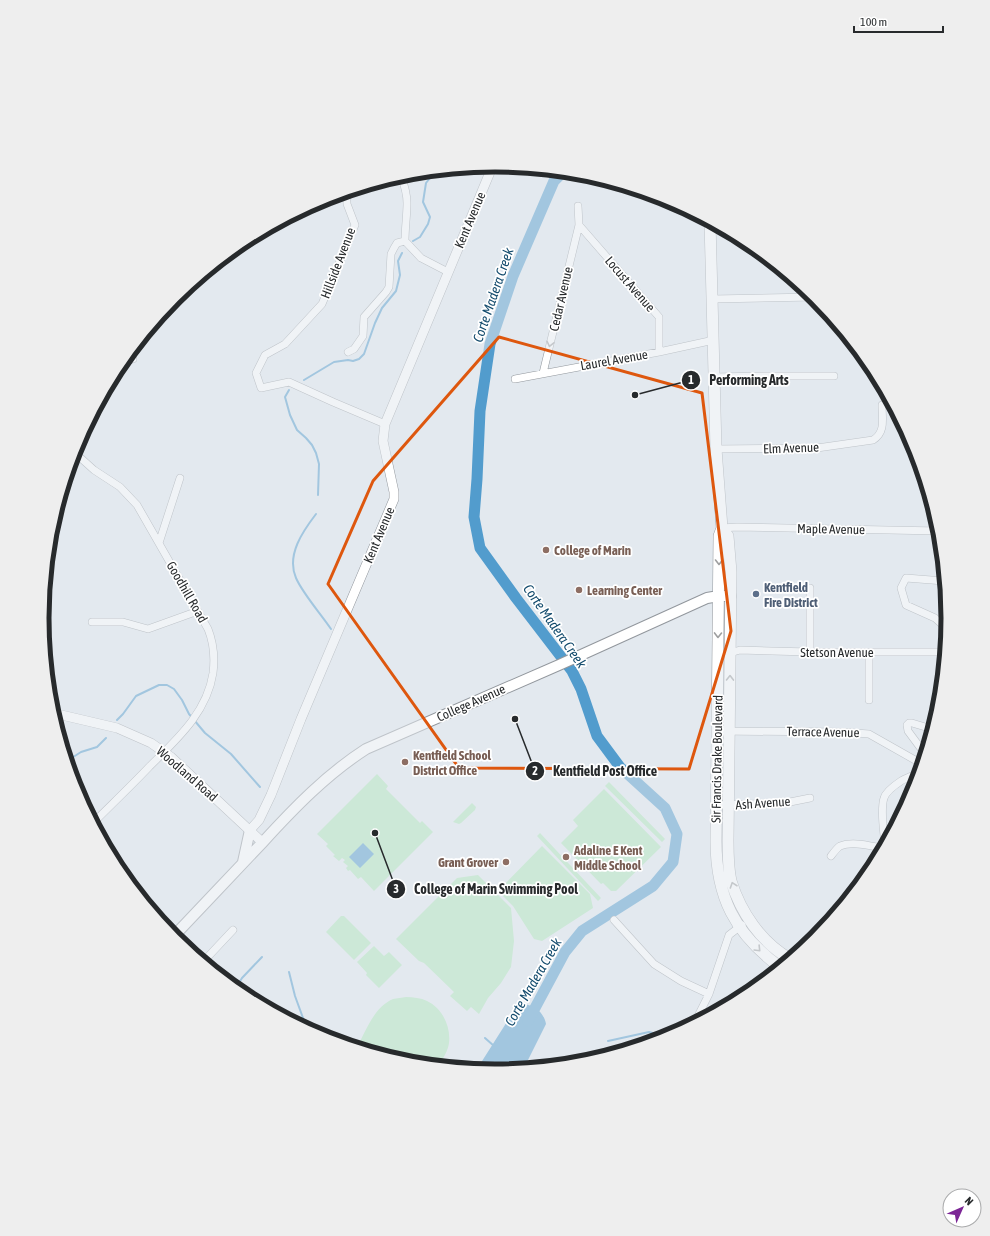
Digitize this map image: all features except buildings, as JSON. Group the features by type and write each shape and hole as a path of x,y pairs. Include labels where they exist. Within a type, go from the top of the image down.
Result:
{"main road":[{"name":"Sir Francis Drake Boulevard","path":"710,228 716,449 722,528 719,536 716,852 720,883 731,913 739,927 751,942 776,964"},
{"name":"Sir Francis Drake Boulevard","path":"722,528 728,536 730,551 731,596 728,852 731,880 749,920 772,947 786,956"},
{"name":"College Avenue","path":"178,931 277,826 334,772 366,748 562,664 707,598 731,596"},
{"path":"243,862 250,830"}],"street":[{"name":"Kent Avenue","path":"250,830 259,820 271,795 301,719 394,499 394,492 383,441 385,424 491,172"},
{"path":"403,182 407,203 405,225 406,241 421,258 448,272"},
{"name":"Hillside Avenue","path":"346,198 347,204 355,225 322,304 285,344 265,355 256,373 261,388 289,382 385,424"},
{"name":"Cedar Avenue","path":"543,373 579,225 578,206"},
{"name":"Locust Avenue","path":"579,225 659,317 659,352"},
{"path":"348,352 354,349 363,336 364,316 389,287 390,254 396,243 406,241"},
{"path":"713,299 803,296"},
{"name":"Laurel Avenue","path":"515,378 659,352 714,340"},
{"path":"714,377 834,376"},
{"name":"Elm Avenue","path":"716,449 817,448 873,440 882,432 882,405"},
{"name":"Goodhill Road","path":"79,457 94,470 120,487 134,501 198,612 214,646 214,663 210,690 203,706 193,720 164,752 97,820"},
{"path":"159,543 180,478"},
{"name":"Maple Avenue","path":"722,528 932,530"},
{"path":"939,581 906,578 901,588 906,605 934,618 941,624"},
{"path":"810,588 810,652"},
{"path":"92,622 123,622 148,629 198,612"},
{"name":"Stetson Avenue","path":"730,653 740,650 810,652 939,652"},
{"path":"869,652 869,700"},
{"name":"Woodland Road","path":"60,715 117,728 141,738 164,752 262,842"},
{"path":"921,749 908,731 907,725 912,723 927,728"},
{"name":"Terrace Avenue","path":"717,731 842,732 869,734 917,761"},
{"path":"884,835 884,798 890,788 903,779 912,776"},
{"name":"Ash Avenue","path":"716,805 728,806 785,803 810,798"},
{"path":"831,856 839,847 850,844 864,844 877,847"},
{"path":"614,920 654,964 681,982 709,994"},
{"path":"699,1014 709,994 727,939 731,933 749,920"},
{"path":"207,958 233,930"}],"highlighted area":[{"path":"499,337 702,393 731,631 689,769 459,768 328,584 373,481"}],"green space":[{"path":"377,774 388,786 386,789 420,823 422,821 433,832 374,891 361,877 358,879 350,870 348,871 346,868 348,866 343,862 345,860 342,858 339,861 333,856 335,855 326,846 328,844 317,834"},
{"path":"609,782 665,839 662,842 605,786"},
{"path":"604,789 661,847 616,891 611,891 603,883 601,884 561,843 578,826 573,820"},
{"path":"472,803 476,807 475,810 461,823 459,824 453,822"},
{"path":"540,833 601,898 598,901 537,836"},
{"path":"542,846 590,894 593,908 542,941 534,939 513,906 498,891"},
{"path":"478,875 511,908 514,941 511,967 501,983 488,998 479,1014 471,1007 467,1011 450,996 454,992 396,939 457,878"},
{"path":"341,916 344,916 371,943 354,960 326,932"},
{"path":"374,946 384,956 389,952 402,965 379,988 366,975 367,973 357,962"},
{"path":"406,997 422,999 432,1004 441,1013 449,1030 449,1043 441,1060 380,1049 359,1042 376,1013 386,1003 393,999"}],"water":[{"path":"363,843 374,854 360,868 349,857"},
{"name":"Corte Madera Creek","path":"523,1004 531,1006 541,1013 546,1024 527,1063 480,1063 515,1009"}],"waterway":[{"path":"413,241 420,237 428,224 430,217 423,202 426,183 431,177"},
{"name":"Corte Madera Creek","path":"528,1021 565,952 582,931 653,886 673,862 677,834 665,808 620,767 597,736 581,689 572,671 480,548 474,517 480,411 490,344 513,276 554,181 558,177"},
{"path":"304,380 334,362 348,360 353,361 359,359 364,354 382,308 396,291 400,275 398,261 402,253"},
{"path":"289,390 285,397 290,415 297,430 312,445 316,453 319,464 318,495"},
{"path":"316,514 297,544 293,561 293,569 303,591 331,629"},
{"path":"117,720 136,696 159,685 167,685 174,689 182,700 189,714 205,733 231,754 260,787"},
{"path":"72,758 81,752 97,747 106,738"},
{"path":"239,983 262,957"},
{"path":"289,972 295,996 304,1021"},
{"path":"608,1041 649,1032 655,1034"},
{"path":"485,1038 494,1046"}],"place":[{"name":"Performing Arts","path":"635,395"},
{"name":"College of Marin","path":"546,550"},
{"name":"Learning Center","path":"579,590"},
{"name":"Kentfield Fire District","path":"756,594"},
{"name":"Kentfield Post Office","path":"515,719"},
{"name":"Kentfield School District Office","path":"405,762"},
{"name":"College of Marin Swimming Pool","path":"375,833"},
{"name":"Adaline E Kent Middle School","path":"566,857"},
{"name":"Grant Grover","path":"506,862"}]}
